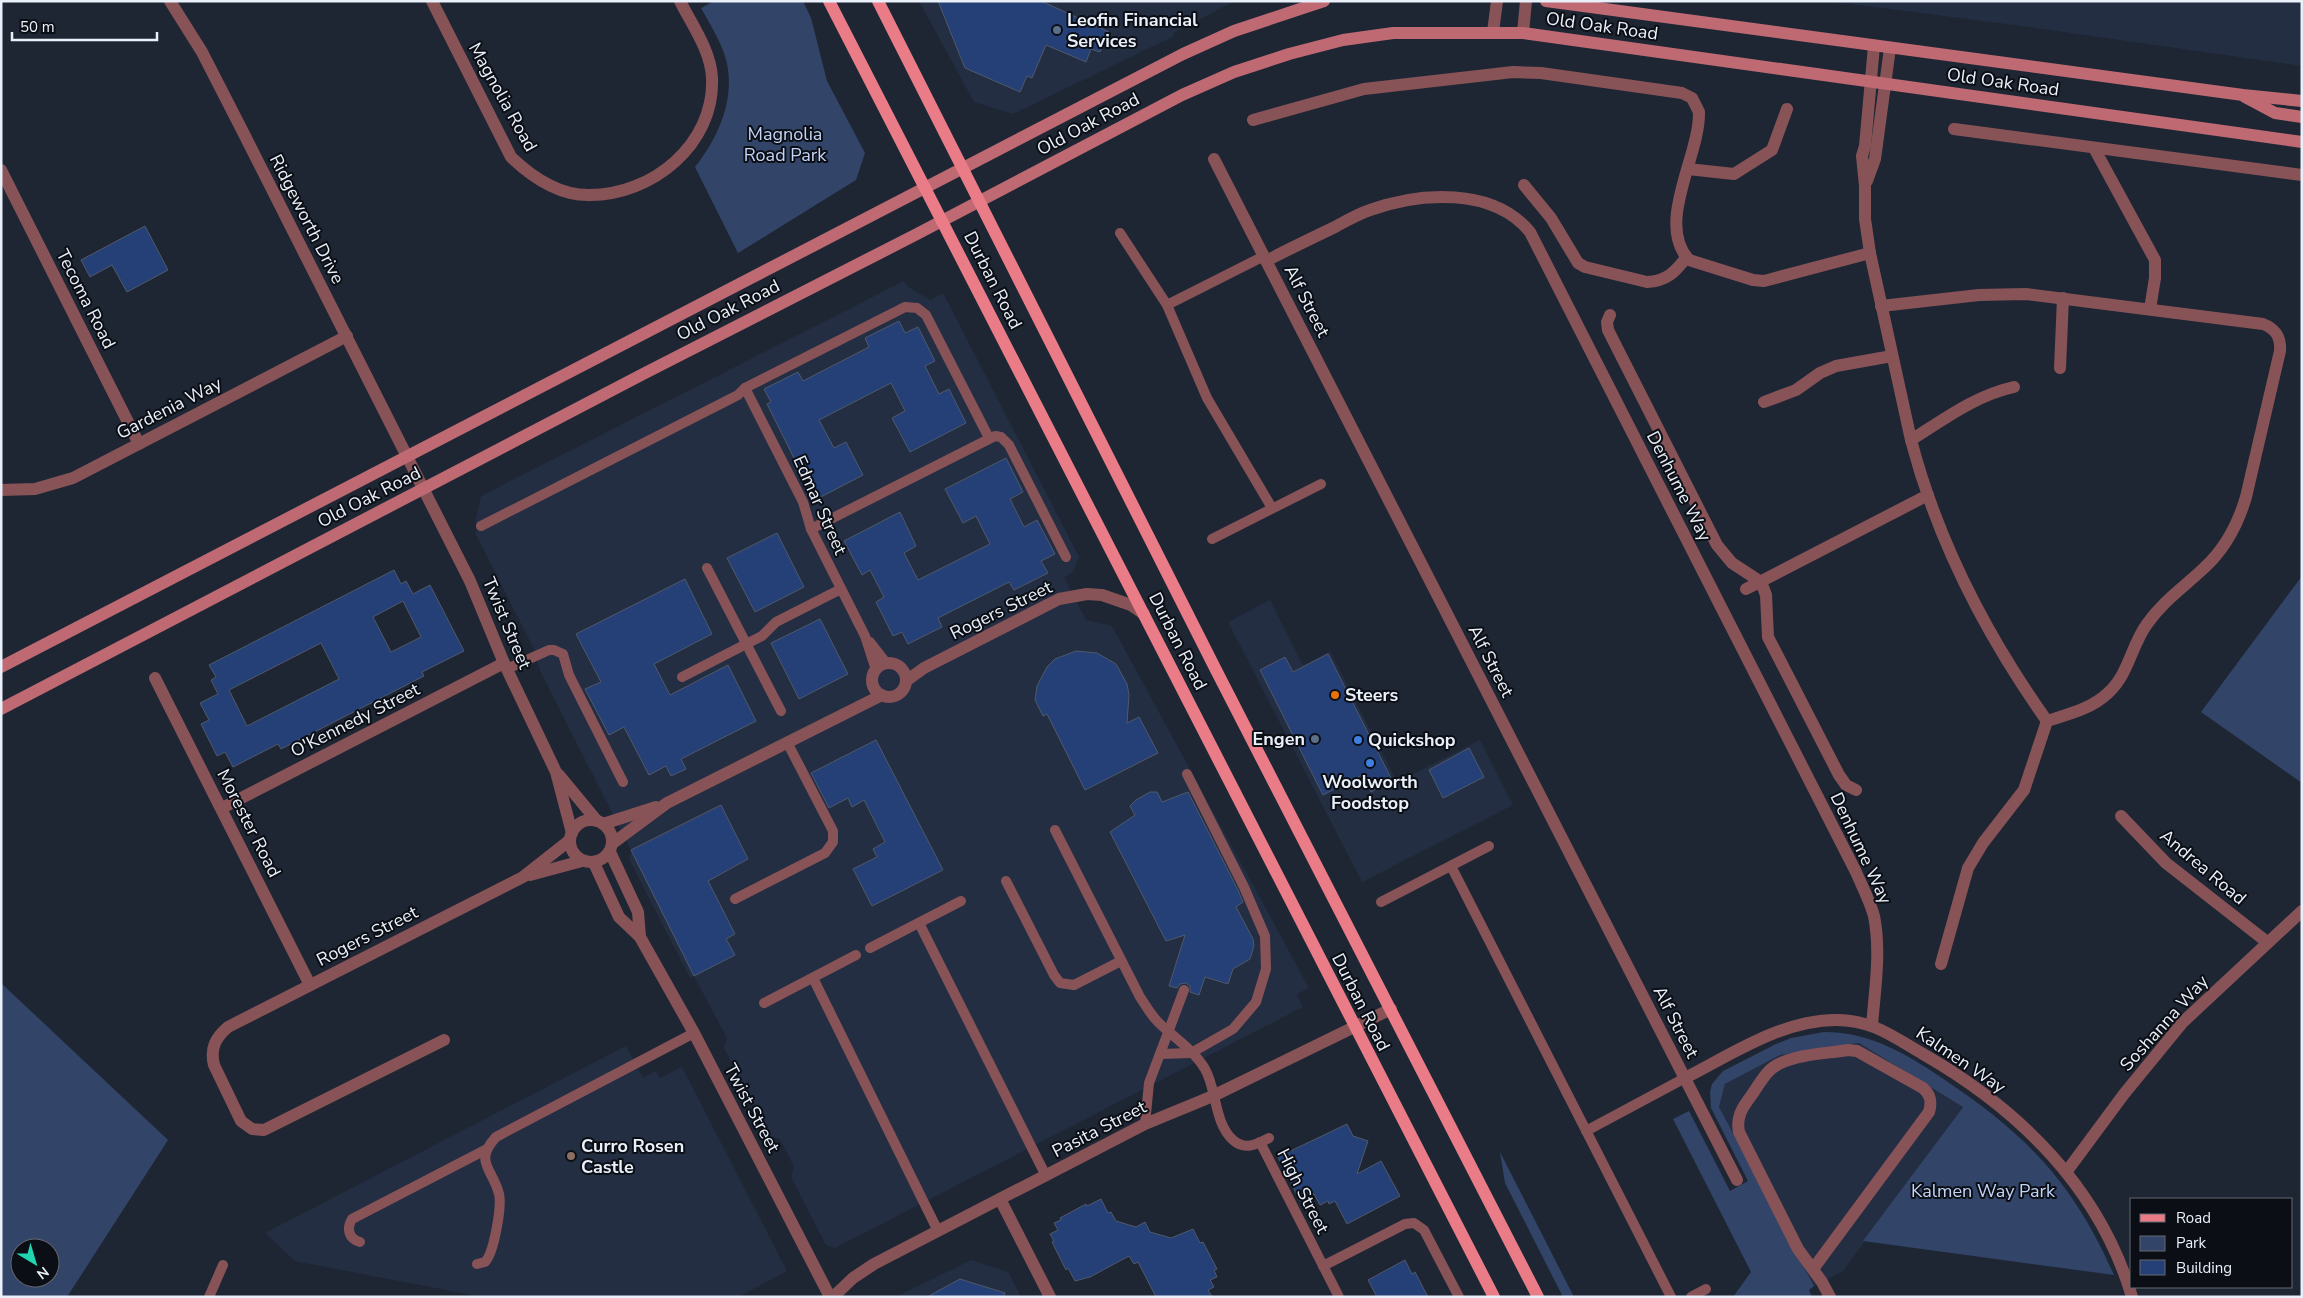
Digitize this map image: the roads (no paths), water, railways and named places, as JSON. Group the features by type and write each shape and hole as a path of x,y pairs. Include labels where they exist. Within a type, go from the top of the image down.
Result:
{"main road":[{"name":"Durban Road","path":"829,1 1494,1297"},
{"name":"Durban Road","path":"878,1 981,201 999,241 1221,679 1538,1297"},
{"name":"Old Oak Road","path":"1,667 1183,54 1234,31 1324,1"},
{"name":"Old Oak Road","path":"1546,1 2302,102"},
{"name":"Old Oak Road","path":"1,709 834,275 943,221 1182,95 1234,72 1289,54 1343,40 1393,33 1522,33 2302,142"},
{"path":"2243,95 2275,113 2302,117"}],"street":[{"name":"Ridgeworth Drive","path":"170,1 202,52 408,456"},
{"name":"Magnolia Road","path":"432,1 511,157 523,169 553,187 587,195 621,190 654,177 693,144 702,129 712,95 710,60 680,1"},
{"path":"1492,32 1497,1"},
{"path":"1522,33 1526,1"},
{"path":"1874,46 1865,146 1862,156 1865,186 1865,219 1881,306 1911,440 1928,495 1949,549 1984,624 2047,721"},
{"path":"1865,186 1874,159 1890,48"},
{"path":"1252,120 1364,89 1514,72 1540,73 1688,95 1697,107 1699,116 1675,227 1686,258 1695,263 1764,281 1776,280 1870,252"},
{"path":"1688,169 1734,174 1772,150 1787,109"},
{"path":"1954,129 2302,176"},
{"path":"2094,148 2155,260 2155,278 2150,309"},
{"name":"Alf Street","path":"1214,159 1737,1180"},
{"name":"Tecoma Road","path":"1,170 139,444"},
{"path":"1524,185 1551,218 1573,257 1581,265 1654,282 1672,274 1686,258"},
{"name":"Denhume Way","path":"1265,258 1369,210 1398,202 1429,198 1464,198 1494,206 1515,216 1530,232 1856,872 1873,914 1876,934 1872,1025"},
{"path":"1881,306 1980,294 2026,294 2263,324 2274,330 2278,336 2280,351 2246,497 2234,529 2216,556 2162,604 2145,626 2137,640 2124,675 2114,688 2090,706 2047,721"},
{"path":"2060,368 2063,298"},
{"path":"1610,315 1607,322 1608,330 1717,545 1732,563 1761,582 1766,595 1768,637 1839,775 1846,785 1856,790"},
{"name":"Gardenia Way","path":"1,490 35,489 73,478 347,336"},
{"path":"1764,402 1796,390 1820,373 1836,366 1892,356"},
{"path":"1911,440 1980,398 1998,390 2014,387"},
{"name":"Twist Street","path":"408,456 470,581 505,666 556,772 571,837"},
{"path":"1746,589 1928,495"},
{"name":"Rogers Street","path":"906,681 924,668 1059,599 1087,594 1102,596 1124,602 1144,614"},
{"name":"O'Kennedy Street","path":"222,808 505,666"},
{"path":"898,666 906,675 904,689 897,695 888,697 878,691 873,681 881,667 898,666"},
{"name":"Morester Road","path":"156,678 310,985"},
{"path":"667,803 611,847 603,859 588,862 573,852 571,837 579,824 585,821 600,822 667,803 840,714 878,691"},
{"path":"1942,964 1968,868 1983,843 2024,790 2047,721"},
{"name":"Twist Street","path":"556,772 600,822"},
{"name":"Andrea Road","path":"2121,816 2166,863 2266,942"},
{"path":"600,822 611,832 611,847"},
{"name":"Rogers Street","path":"444,1040 269,1128 258,1130 246,1126 242,1121 214,1065 212,1057 215,1040 228,1027 523,876 571,837"},
{"name":"Twist Street","path":"611,847 638,912 640,937"},
{"name":"Twist Street","path":"588,862 619,917 640,937 694,1033 831,1297"},
{"name":"Rogers Street","path":"523,876 588,862"},
{"name":"Soshanna Way","path":"2067,1171 2124,1094 2183,1022 2266,942 2302,911"},
{"name":"Pasita Street","path":"831,1297 853,1278 874,1264 1145,1124 1214,1096 1391,1009"},
{"name":"Kalmen Way","path":"1685,1078 1766,1037 1799,1025 1836,1020 1872,1025 1939,1063 1973,1086 2024,1127 2067,1171 2103,1226 2121,1265 2132,1297"},
{"path":"1813,1269 1929,1112 1931,1106 1930,1096 1923,1088 1860,1052 1848,1050 1790,1059 1778,1064 1768,1072 1738,1116 1739,1132 1798,1249 1830,1297"},
{"path":"1000,1199 1050,1297"}],"lane":[{"path":"1120,233 1166,305 1207,398 1272,508"},
{"path":"1166,305 1265,258"},
{"path":"481,526 730,399 745,388 898,310 911,307 922,311 929,320 989,438"},
{"name":"Edmar Street","path":"745,388 803,502 811,529 881,667"},
{"path":"811,529 989,438 1001,437 1009,445 1066,557"},
{"path":"1212,539 1321,484"},
{"path":"708,568 780,711"},
{"path":"682,677 762,636 776,622 841,589"},
{"path":"505,666 549,650 563,654 568,675 624,782"},
{"path":"735,899 825,853 834,842 833,831 787,742"},
{"path":"1160,1054 1191,1053 1224,1036 1249,1012 1261,991 1267,958 1265,936 1244,886 1187,774"},
{"name":"High Street","path":"1055,830 1140,997 1156,1021 1191,1053 1205,1069 1222,1120 1234,1141 1246,1146 1264,1140 1339,1297"},
{"path":"1381,902 1490,846"},
{"path":"1450,866 1671,1297"},
{"path":"1006,881 1054,975 1060,983 1074,985 1121,961"},
{"path":"870,948 961,901"},
{"path":"919,923 1046,1176"},
{"path":"764,1003 856,956"},
{"path":"813,978 938,1231"},
{"path":"1145,1124 1149,1083 1184,990"},
{"path":"360,1242 353,1239 349,1234 349,1224 352,1219 487,1149 502,1132 694,1033"},
{"path":"1586,1131 1685,1078"},
{"path":"477,1264 485,1262 490,1255 500,1200 497,1187 487,1170 485,1162 487,1149"},
{"path":"1323,1266 1405,1224 1414,1223 1424,1230 1459,1297"},
{"path":"209,1297 223,1265"},
{"path":"1691,1297 1706,1289"}],"place":[{"name":"Leofin Financial Services","path":"1057,30"},
{"name":"Steers","path":"1335,695"},
{"name":"Engen","path":"1315,739"},
{"name":"Quickshop","path":"1358,740"},
{"name":"Woolworth Foodstop","path":"1370,763"},
{"name":"Curro Rosen Castle","path":"571,1156"}],"park label":[{"name":"Magnolia Road Park","path":"785,144"},
{"name":"Kalmen Way Park","path":"1983,1191"}]}
